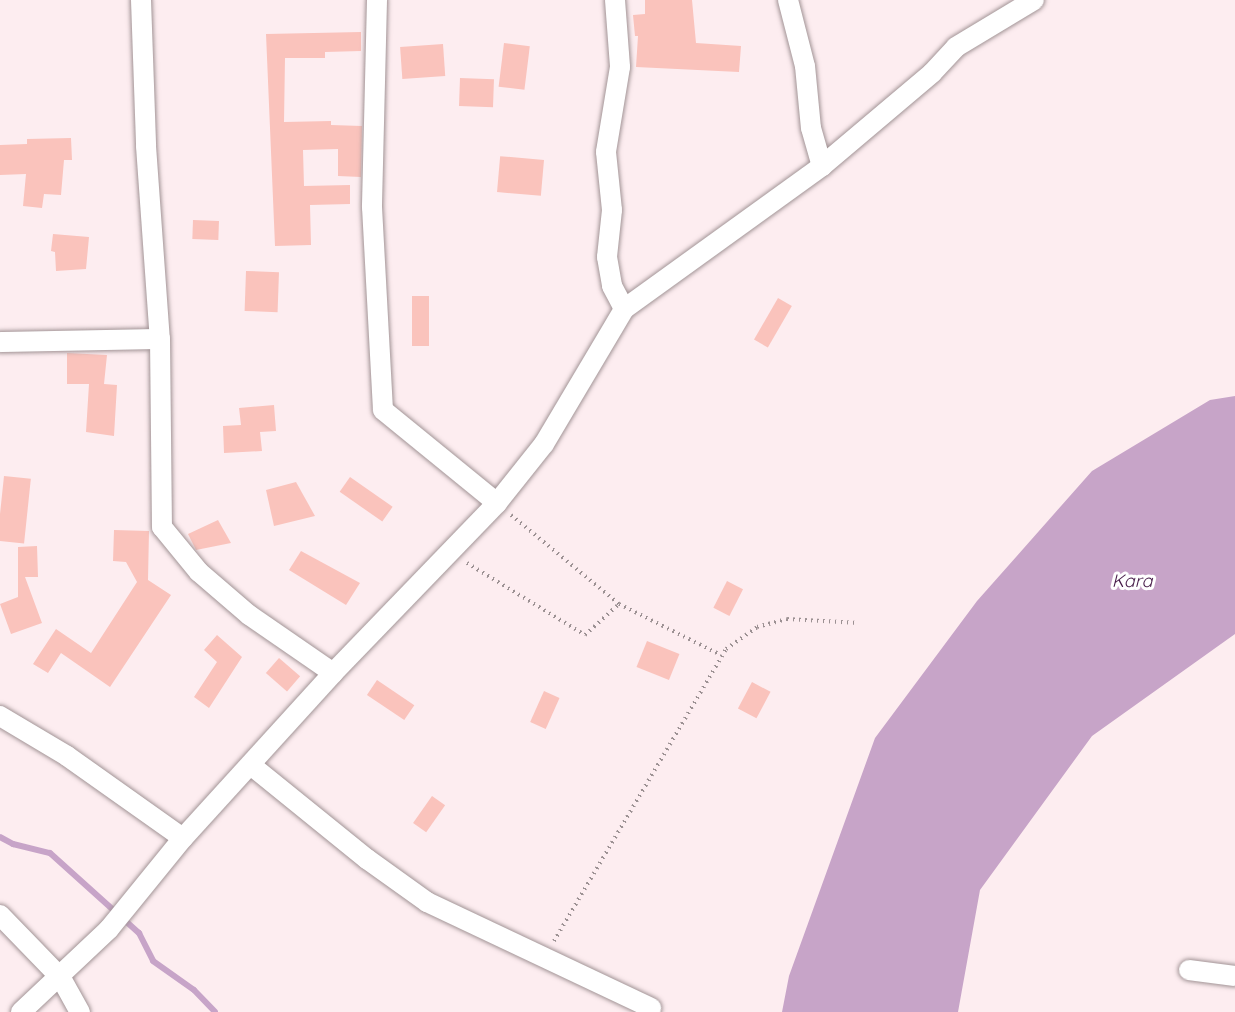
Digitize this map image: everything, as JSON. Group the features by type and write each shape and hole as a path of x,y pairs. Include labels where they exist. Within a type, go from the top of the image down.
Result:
{"street":[{"path":"141,0 146,146 160,339 162,527 207,579 249,615 333,673"},
{"path":"376,0 372,207 383,410 497,503"},
{"path":"615,0 620,67 606,152 612,210 607,257 612,286 624,309"},
{"path":"788,0 805,66 811,128 822,166"},
{"path":"21,1012 61,978 110,929 183,838 252,766 333,673 448,551 497,503 544,444 624,309 822,166 933,73 956,47 1034,0"},
{"path":"0,342 160,339"},
{"path":"0,716 67,756 183,838"},
{"path":"252,766 367,859 428,902 651,1008"},
{"path":"0,915 61,978 80,1012"},
{"path":"1189,970 1235,976"}],"path":[{"path":"497,503 618,604 721,655"},
{"path":"448,551 585,635 618,604"},
{"path":"545,957 721,655 740,637 787,619 858,623"}],"water":[{"name":"Kara","path":"1235,396 1235,634 1092,736 980,890 958,1012 782,1012 789,976 875,738 977,601 1092,471 1210,400"}],"building":[{"path":"645,0 692,0 696,43 741,46 739,72 636,67 638,36 635,36 633,15 645,14"},
{"path":"361,32 361,51 325,52 325,58 285,58 284,122 331,121 331,125 362,126 361,177 338,176 338,149 303,150 304,186 350,185 350,204 310,205 311,245 275,246 266,34"},
{"path":"504,43 530,46 524,90 499,87"},
{"path":"443,44 445,76 402,79 400,47"},
{"path":"460,78 494,79 493,107 459,106"},
{"path":"71,138 72,160 64,160 61,195 44,194 42,208 23,206 26,174 0,175 0,145 27,144 27,139"},
{"path":"500,156 544,160 541,196 497,192"},
{"path":"193,220 219,221 218,240 192,239"},
{"path":"53,234 89,237 86,269 56,271 55,252 51,251"},
{"path":"246,271 279,272 278,312 245,311"},
{"path":"412,296 429,296 429,346 412,346"},
{"path":"778,298 792,306 768,348 754,340"},
{"path":"67,353 107,355 104,384 117,385 114,436 86,432 89,384 67,384"},
{"path":"274,405 276,431 260,432 262,451 224,453 223,426 241,425 239,408"},
{"path":"4,476 31,479 24,543 0,541"},
{"path":"350,477 393,507 382,522 340,492"},
{"path":"296,482 315,516 274,526 266,490"},
{"path":"218,520 231,543 196,550 188,534"},
{"path":"114,530 149,531 148,580 171,595 110,687 61,653 48,673 33,664 56,629 91,653 137,582 126,562 113,561"},
{"path":"37,546 38,577 25,577 42,623 11,634 0,604 18,597 18,547"},
{"path":"301,551 360,583 346,605 289,570"},
{"path":"727,581 743,589 729,616 713,608"},
{"path":"217,635 242,657 209,708 194,697 217,662 204,650"},
{"path":"647,641 679,654 669,680 637,667"},
{"path":"279,658 300,676 287,691 266,673"},
{"path":"377,680 414,705 404,720 367,695"},
{"path":"752,682 771,692 756,718 738,708"},
{"path":"544,691 560,698 546,729 530,722"},
{"path":"432,796 445,805 426,832 413,823"}],"waterway":[{"path":"0,837 13,844 50,853 139,933 153,961 194,990 215,1012"}]}
